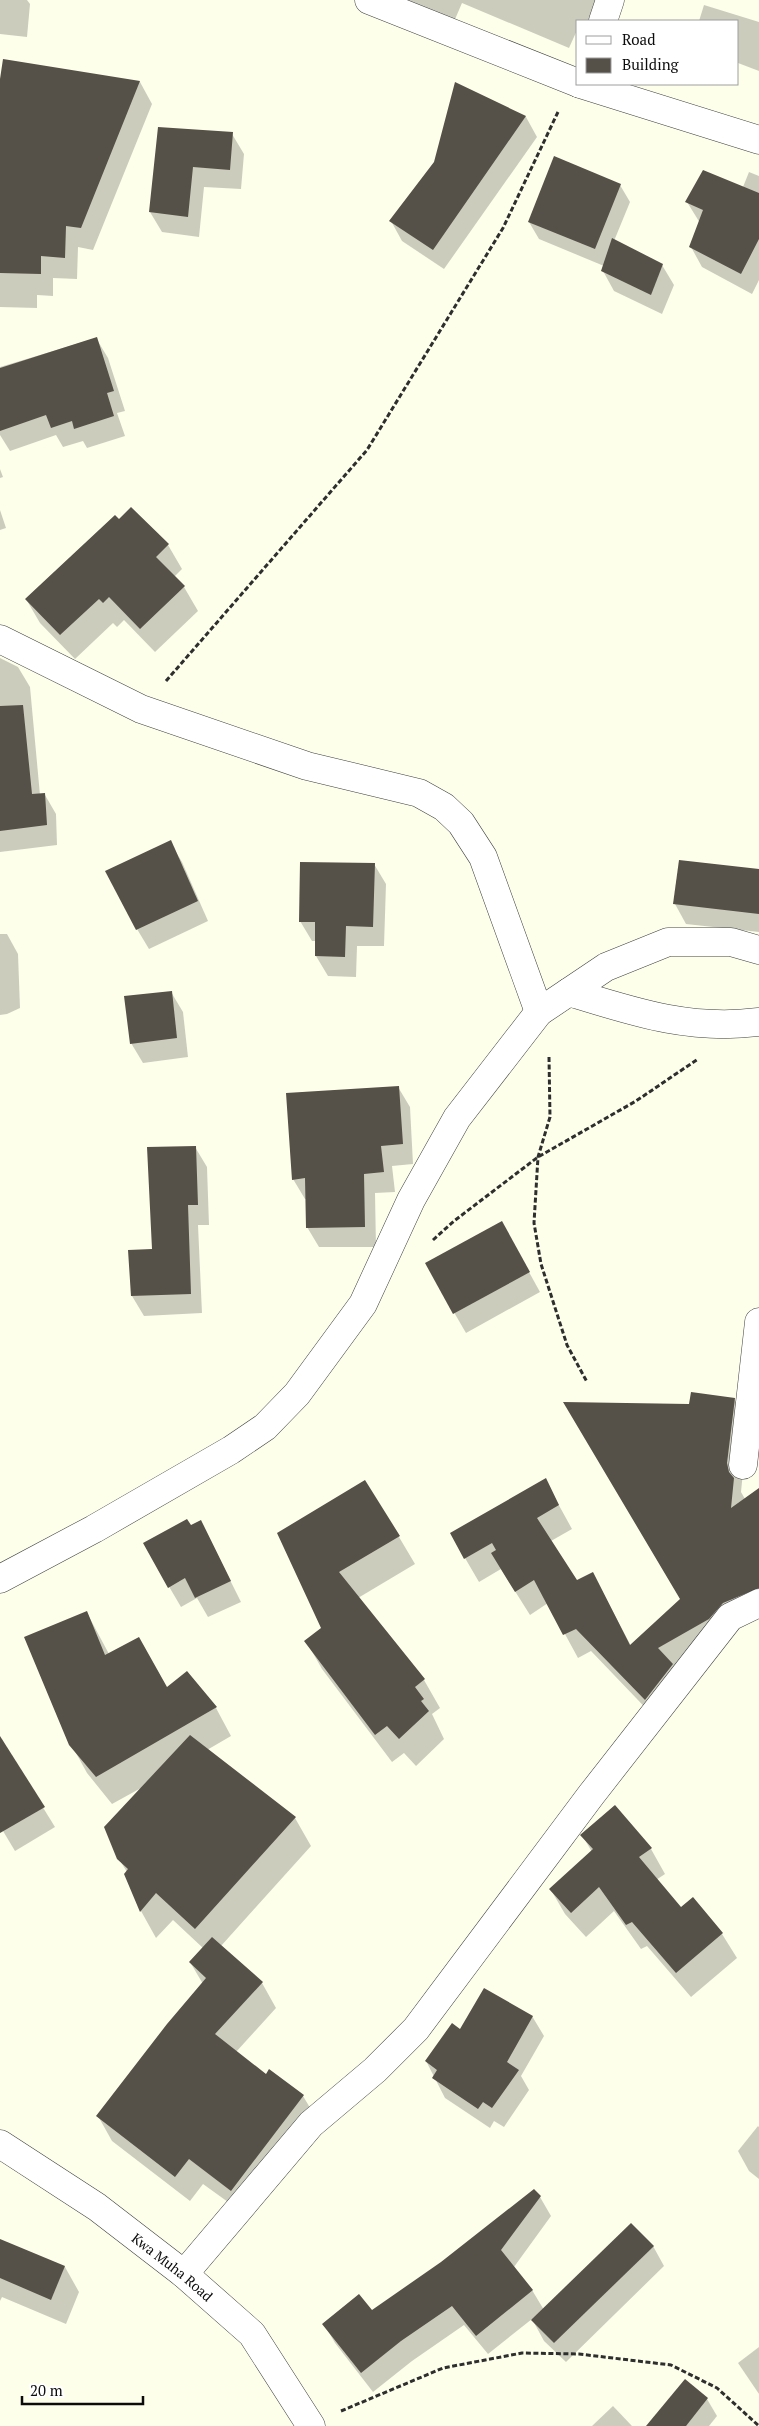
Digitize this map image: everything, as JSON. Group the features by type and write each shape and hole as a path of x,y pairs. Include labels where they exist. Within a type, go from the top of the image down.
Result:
{"street":[{"path":"369,0 576,80"},
{"path":"603,20 610,0"},
{"path":"592,85 759,140"},
{"path":"0,639 141,709 307,766 419,793 444,807 461,823 483,857 539,1012"},
{"path":"0,1579 94,1529 231,1450 265,1427 297,1394 363,1304 411,1200 457,1118 539,1012 606,967 668,942 731,942 759,950"},
{"path":"569,992 651,1017 709,1025 759,1022"},
{"path":"743,1465 759,1322"},
{"path":"184,2274 311,2124 375,2070 416,2029 591,1795 730,1617 759,1603"},
{"name":"Kwa Muha Road","path":"0,2144 97,2207 184,2274 252,2334 310,2426"}],"path":[{"path":"141,709 367,450 503,228 576,82"},
{"path":"539,1012 549,1060 551,1088 550,1117 538,1157 534,1223 541,1264 567,1345 587,1382"},
{"path":"426,1247 454,1221 538,1157 636,1101 702,1056"},
{"path":"310,2426 443,2368 522,2353 579,2354 671,2365 717,2388 759,2426"}],"building":[{"path":"3,59 140,81 81,228 66,226 65,258 41,256 41,274 0,273 0,79"},
{"path":"455,82 526,116 433,250 389,221 434,162"},
{"path":"158,127 233,132 230,170 193,167 188,217 149,212"},
{"path":"554,156 621,184 595,249 528,222"},
{"path":"703,170 759,193 759,239 741,274 689,247 703,210 685,202"},
{"path":"612,238 663,264 651,295 601,271"},
{"path":"97,337 114,391 107,393 114,416 74,429 72,421 51,428 46,415 0,431 0,368"},
{"path":"131,507 169,544 156,557 185,586 140,629 109,597 103,603 99,599 60,635 25,599 115,515 119,519"},
{"path":"23,705 32,794 45,793 47,825 0,831 0,706"},
{"path":"171,840 198,901 136,930 105,871"},
{"path":"679,860 759,869 759,914 673,904"},
{"path":"300,862 375,863 373,927 346,926 345,957 315,956 315,922 299,922"},
{"path":"172,991 177,1038 130,1044 124,996"},
{"path":"399,1086 403,1144 381,1146 384,1172 364,1174 365,1227 306,1228 305,1178 292,1180 286,1093"},
{"path":"196,1146 198,1205 188,1205 191,1294 131,1296 128,1250 152,1249 147,1147"},
{"path":"502,1221 530,1272 453,1314 425,1263"},
{"path":"691,1392 735,1398 727,1463 729,1472 734,1478 731,1508 759,1488 759,1588 723,1603 709,1619 658,1648 673,1664 645,1700 576,1629 563,1635 534,1580 515,1592 491,1553 496,1550 492,1543 464,1559 450,1533 546,1478 559,1505 537,1518 577,1580 593,1572 630,1645 680,1599 563,1402 689,1404"},
{"path":"365,1480 400,1536 339,1572 425,1679 415,1687 424,1699 421,1701 429,1711 399,1739 387,1726 375,1735 304,1641 321,1628 277,1533"},
{"path":"187,1519 191,1525 201,1520 231,1581 195,1598 185,1578 168,1588 143,1543"},
{"path":"87,1611 105,1655 139,1637 167,1687 187,1671 217,1707 96,1777 69,1745 24,1637"},
{"path":"190,1735 296,1817 195,1929 156,1893 140,1912 124,1874 128,1869 117,1859 104,1827"},
{"path":"0,1736 45,1807 0,1833"},
{"path":"615,1805 652,1848 639,1857 681,1907 693,1897 723,1933 676,1973 632,1922 626,1925 599,1887 571,1913 549,1889 593,1849 580,1835"},
{"path":"212,1937 263,1982 215,2034 266,2074 269,2069 304,2095 231,2191 189,2159 175,2177 96,2116 167,2024 206,1978 189,1962"},
{"path":"484,1988 533,2016 507,2062 519,2070 492,2108 483,2102 478,2109 432,2078 437,2070 425,2061 452,2023 460,2029"},
{"path":"534,2189 541,2196 501,2250 533,2290 476,2336 452,2306 401,2341 361,2373 322,2324 359,2294 372,2310 441,2262"},
{"path":"631,2223 654,2246 554,2343 531,2320"},
{"path":"0,2239 65,2266 51,2300 0,2278"},
{"path":"685,2379 708,2398 686,2426 646,2426"}]}
